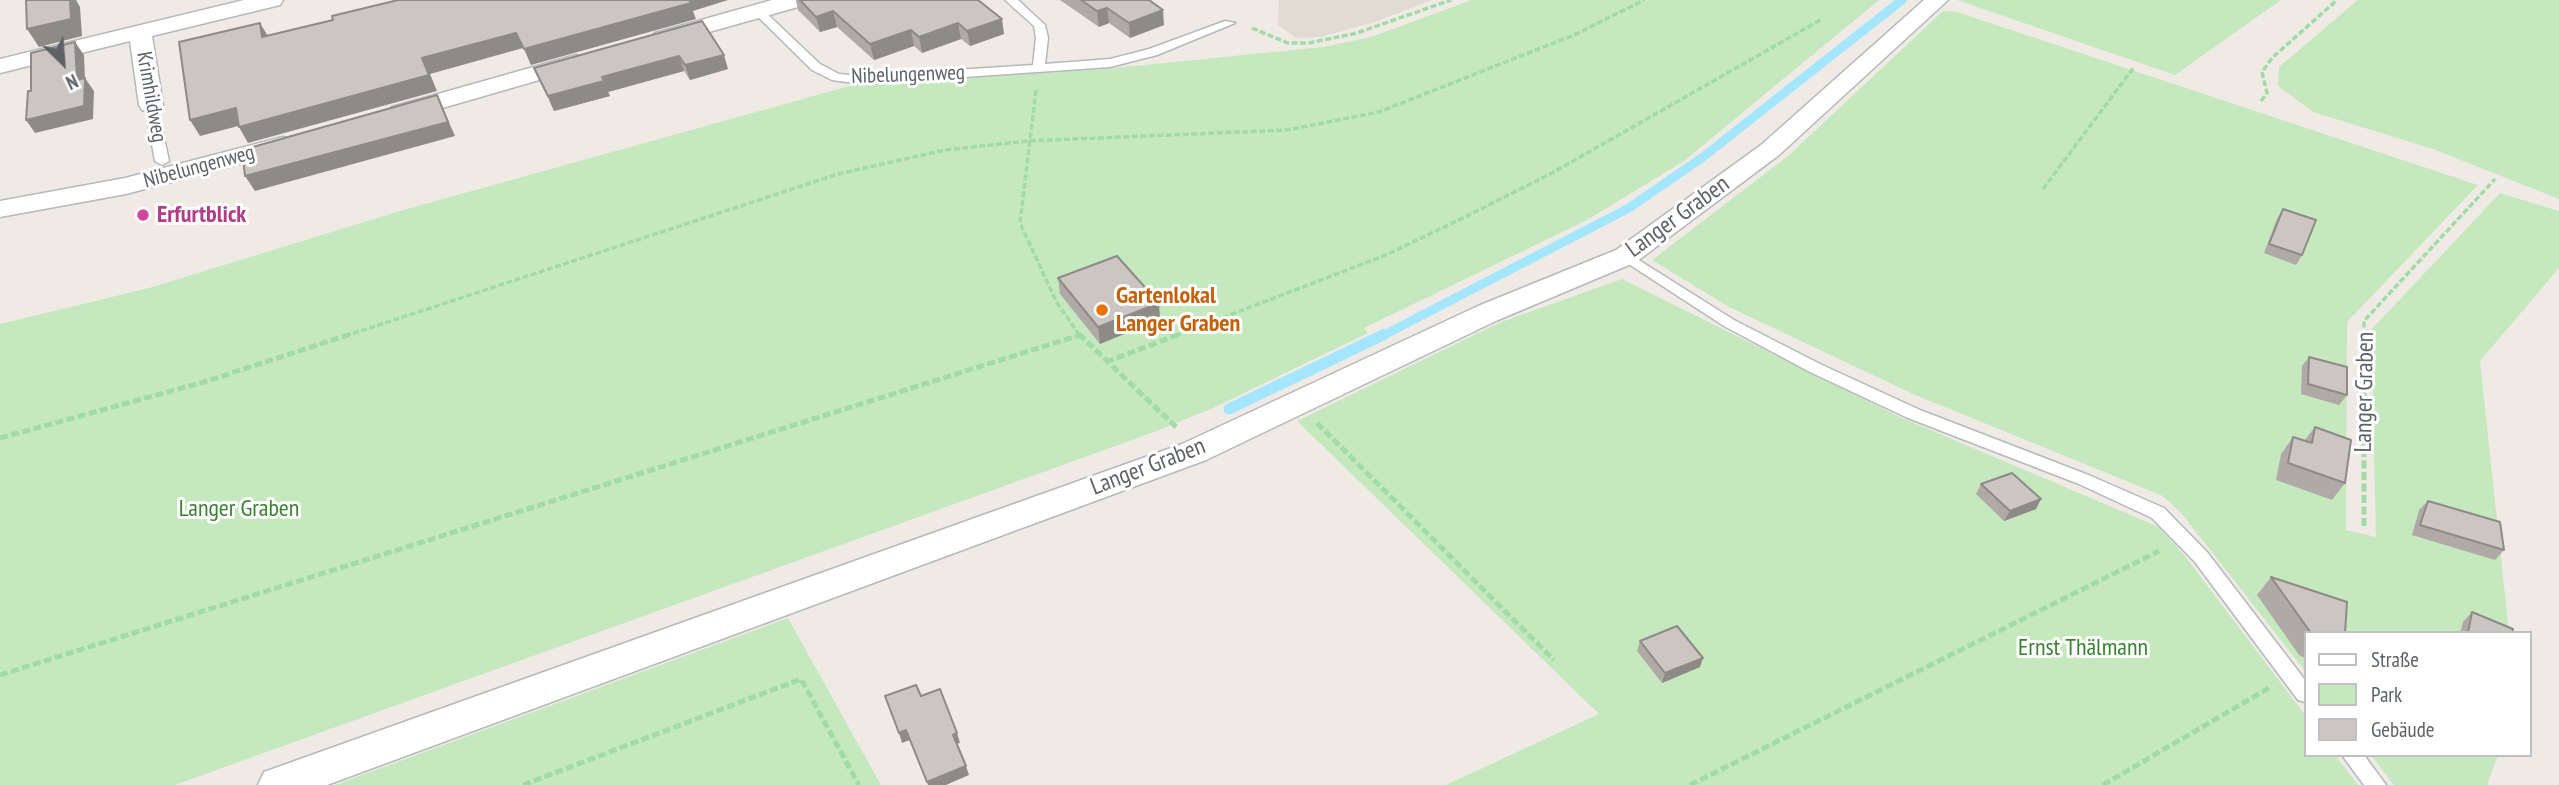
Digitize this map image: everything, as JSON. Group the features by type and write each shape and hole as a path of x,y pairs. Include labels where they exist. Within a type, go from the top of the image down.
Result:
{"street":[{"path":"0,66 272,0"},
{"path":"645,43 797,0"},
{"name":"Langer Graben","path":"278,785 1194,452 1488,313 1626,256 1770,150 1937,0"},
{"name":"Krimhildweg","path":"140,32 151,104"},
{"path":"380,118 606,54"},
{"name":"Nibelungenweg","path":"0,209 126,186 300,140"}],"lane":[{"path":"1012,0 1039,25 1042,38 1039,68"},
{"name":"Nibelungenweg","path":"759,12 816,67 836,77 862,80 1110,63 1153,52 1229,23"},
{"name":"Krimhildweg","path":"151,104 162,161"},
{"path":"1626,256 1729,323 1815,368 1914,414 2085,480 2158,513 2185,538 2304,693"},
{"path":"2354,757 2376,785"}],"path":[{"path":"1229,23 1259,30 1288,43 1309,43 1357,33 1451,0"},
{"path":"0,438 204,382 838,174 945,150 1028,141 1287,130 1379,112 1548,46 1644,0"},
{"path":"2262,101 2267,93 2262,72 2272,58 2337,0"},
{"path":"1106,362 1386,255 1574,161 1822,19"},
{"path":"2043,189 2134,67"},
{"path":"1039,68 1020,223 1055,301 1080,335 1173,422 1194,452"},
{"name":"Langer Graben","path":"2364,528 2364,321 2496,179"},
{"path":"0,675 1080,335"},
{"path":"1296,403 1554,660"},
{"path":"1690,785 2185,538"},
{"path":"2103,785 2291,676"},
{"path":"523,785 801,679 859,785"}],"shaded area":[{"path":"1279,0 1432,0 1375,22 1320,37 1296,38 1278,25"}],"green space":[{"name":"Langer Graben","path":"1472,0 1879,0 1684,161 1587,220 1364,328 1368,333 1213,408 1157,431 175,785 0,785 0,324 149,288 400,211 853,85 1105,69 1323,47 1371,37"},
{"path":"1957,0 2281,0 2175,75"},
{"path":"2358,0 2559,0 2559,199 2433,149 2313,112 2278,86 2279,67"},
{"path":"1943,11 1957,12 2478,185 2347,322 2346,530 2376,537 2371,330 2500,193 2559,211 2559,268 2480,361 2509,631 2304,631 2304,670 2182,514 2163,496 1913,394 1729,307 1652,260 1788,156"},
{"name":"Ernst Thälmann","path":"1622,279 1900,417 2159,527 2185,556 2304,714 2304,757 2337,757 2358,785 1446,785 1599,714 1297,421 1501,322"},
{"path":"788,618 881,785 335,785"},
{"path":"2373,757 2497,757 2487,785 2394,785"}],"building":[{"path":"26,0 70,0 71,19 27,29"},
{"path":"398,0 689,0 691,3 524,49 516,33 422,58 429,75 239,127 236,108 190,120 179,42 260,23 262,37 333,20 332,16"},
{"path":"800,0 978,0 1002,19 967,31 958,23 919,37 911,30 870,44 833,11 816,17"},
{"path":"1081,0 1149,0 1163,10 1129,23 1107,8 1097,11"},
{"path":"702,21 724,55 685,65 679,56 602,77 604,81 548,96 534,68"},
{"path":"75,42 77,80 85,78 84,106 26,120 28,91 31,91 31,53"},
{"path":"437,95 448,122 245,176 242,150"},
{"path":"2283,209 2316,220 2302,255 2269,244"},
{"path":"1117,256 1159,303 1098,327 1058,278"},
{"path":"2309,357 2347,367 2347,395 2308,384"},
{"path":"2315,427 2351,440 2345,483 2288,463 2293,437 2312,443"},
{"path":"2012,473 2041,499 2010,511 1981,484"},
{"path":"2428,501 2500,522 2504,550 2420,525"},
{"path":"2271,577 2347,602 2345,631 2310,631"},
{"path":"2472,612 2513,629 2512,631 2468,631"},
{"path":"1677,626 1703,658 1665,673 1640,641"},
{"path":"916,685 921,696 940,689 957,733 953,735 966,766 927,782 906,730 899,733 885,696"}],"waterway":[{"path":"1382,336 1629,208 1703,157 1902,0"},
{"path":"1229,409 1385,334"}],"place":[{"name":"Erfurtblick","path":"143,215"},
{"name":"Gartenlokal Langer Graben","path":"1102,310"}]}
